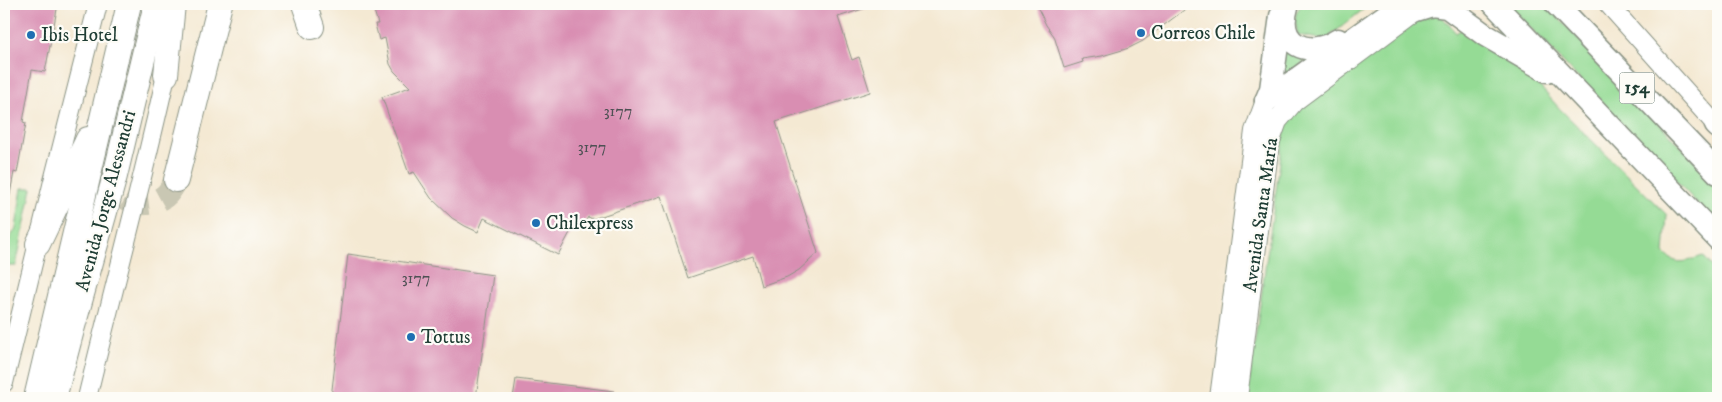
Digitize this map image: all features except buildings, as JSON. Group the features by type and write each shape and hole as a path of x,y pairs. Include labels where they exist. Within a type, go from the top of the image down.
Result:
{"highway":[{"name":"Avenida Jorge Alessandri","path":"36,398 129,4"},
{"path":"108,164 140,4"},
{"name":"Avenida Jorge Alessandri","path":"54,398 115,176 156,4"},
{"path":"166,75 173,4"},
{"path":"176,180 220,4"},
{"path":"304,4 312,27"},
{"path":"38,244 105,101"}],"main road":[{"name":"154","path":"1494,4 1718,239"},
{"name":"154","path":"1556,4 1718,173"},
{"path":"1576,4 1682,116 1718,161"},
{"path":"1288,6 1284,21 1287,32 1295,44 1311,50 1331,44 1404,6 1440,5 1453,10 1481,32 1544,68 1591,106"},
{"path":"1266,101 1271,89 1279,24 1281,16 1288,6"},
{"path":"1266,101 1404,6"},
{"name":"Avenida Santa María","path":"1237,398 1269,143 1277,122 1294,101 1404,6"},
{"name":"Avenida Santa María","path":"1220,398 1254,131 1266,101"}],"street":[{"path":"4,383 98,4"},
{"path":"1608,4 1717,126"},
{"name":"Avenida Jorge Alessandri","path":"87,398 166,75"}],"green space":[{"path":"1303,4 1370,4 1325,40 1298,35 1295,22 1296,15"},
{"path":"1508,4 1545,4 1718,185 1718,225"},
{"path":"1433,6 1456,33 1465,27 1517,61 1559,108 1667,215 1664,253 1673,260 1682,262 1703,256 1718,273 1718,398 1247,398 1286,119"},
{"path":"1282,38 1308,57 1278,89"},
{"path":"22,188 32,188 16,266 4,266 4,248 16,228"}],"tunnel":[{"path":"108,168 114,187 120,194 137,202 147,203 165,196 176,180"}],"place":[{"name":"Correos Chile","path":"1141,33"},
{"name":"Ibis Hotel","path":"31,35"},
{"name":"Chilexpress","path":"536,223"},
{"name":"Tottus","path":"411,337"}]}
